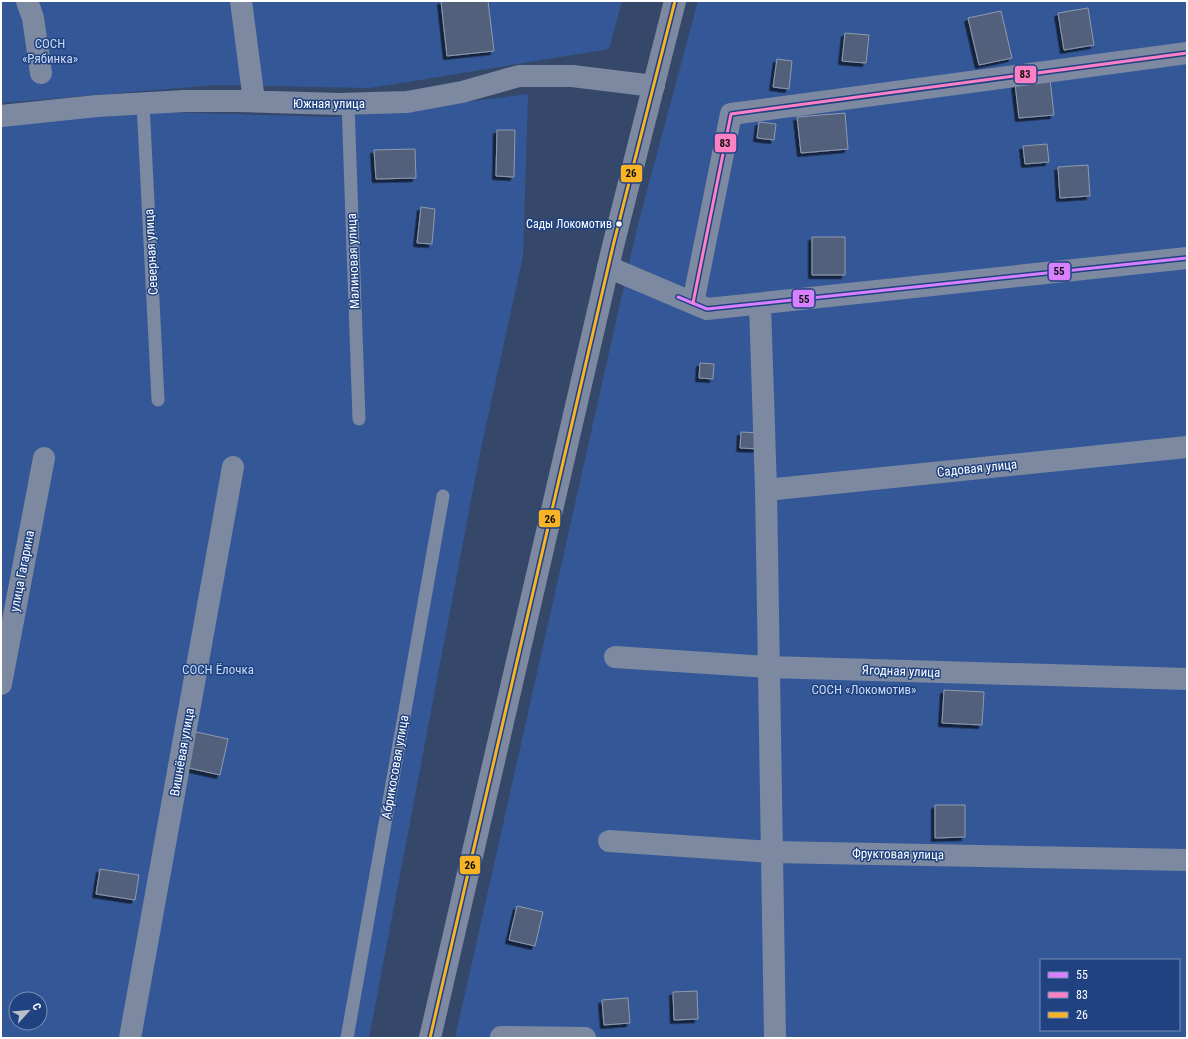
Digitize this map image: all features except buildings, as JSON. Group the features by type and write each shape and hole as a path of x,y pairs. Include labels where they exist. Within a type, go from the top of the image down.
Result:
{"street":[{"path":"27,1 33,18 41,73"},
{"path":"241,1 254,101"},
{"path":"430,1038 608,267 675,1"},
{"path":"693,303 731,114 1187,53"},
{"name":"Южная улица","path":"1,116 97,106 143,103 254,101 348,104 407,102 462,92 519,76 572,76 654,86"},
{"path":"608,267 707,309 1187,258"},
{"path":"760,304 766,490 775,1038"},
{"name":"Садовая улица","path":"766,490 1187,447"},
{"name":"улица Гагарина","path":"1,684 44,458"},
{"name":"Вишнёвая улица","path":"130,1038 233,467"},
{"name":"Ягодная улица","path":"615,657 769,667 1187,679"},
{"name":"Фруктовая улица","path":"609,840 772,852 1187,860"},
{"path":"501,1037 585,1038"}],"lane":[{"name":"Северная улица","path":"143,103 158,400"},
{"name":"Малиновая улица","path":"348,104 359,419"},
{"name":"Абрикосовая улица","path":"347,1038 443,496"}],"green space":[{"name":"СОСН «Рябинка»","path":"1,1 622,1 609,49 370,88 215,85 1,103"},
{"name":"СОСН «Локомотив»","path":"698,1 1187,1 1187,1038 455,1038 637,228"},
{"name":"СОСН Ёлочка","path":"528,94 523,256 480,453 369,1038 1,1038 1,123 129,111 335,117 405,110"}],"transit line":[{"name":"26","path":"430,1038 613,246 675,1"},
{"name":"83","path":"693,303 731,114 1187,53"},
{"name":"55","path":"678,297 707,309 1187,258"}],"place":[{"name":"Сады Локомотив","path":"619,224"}]}
